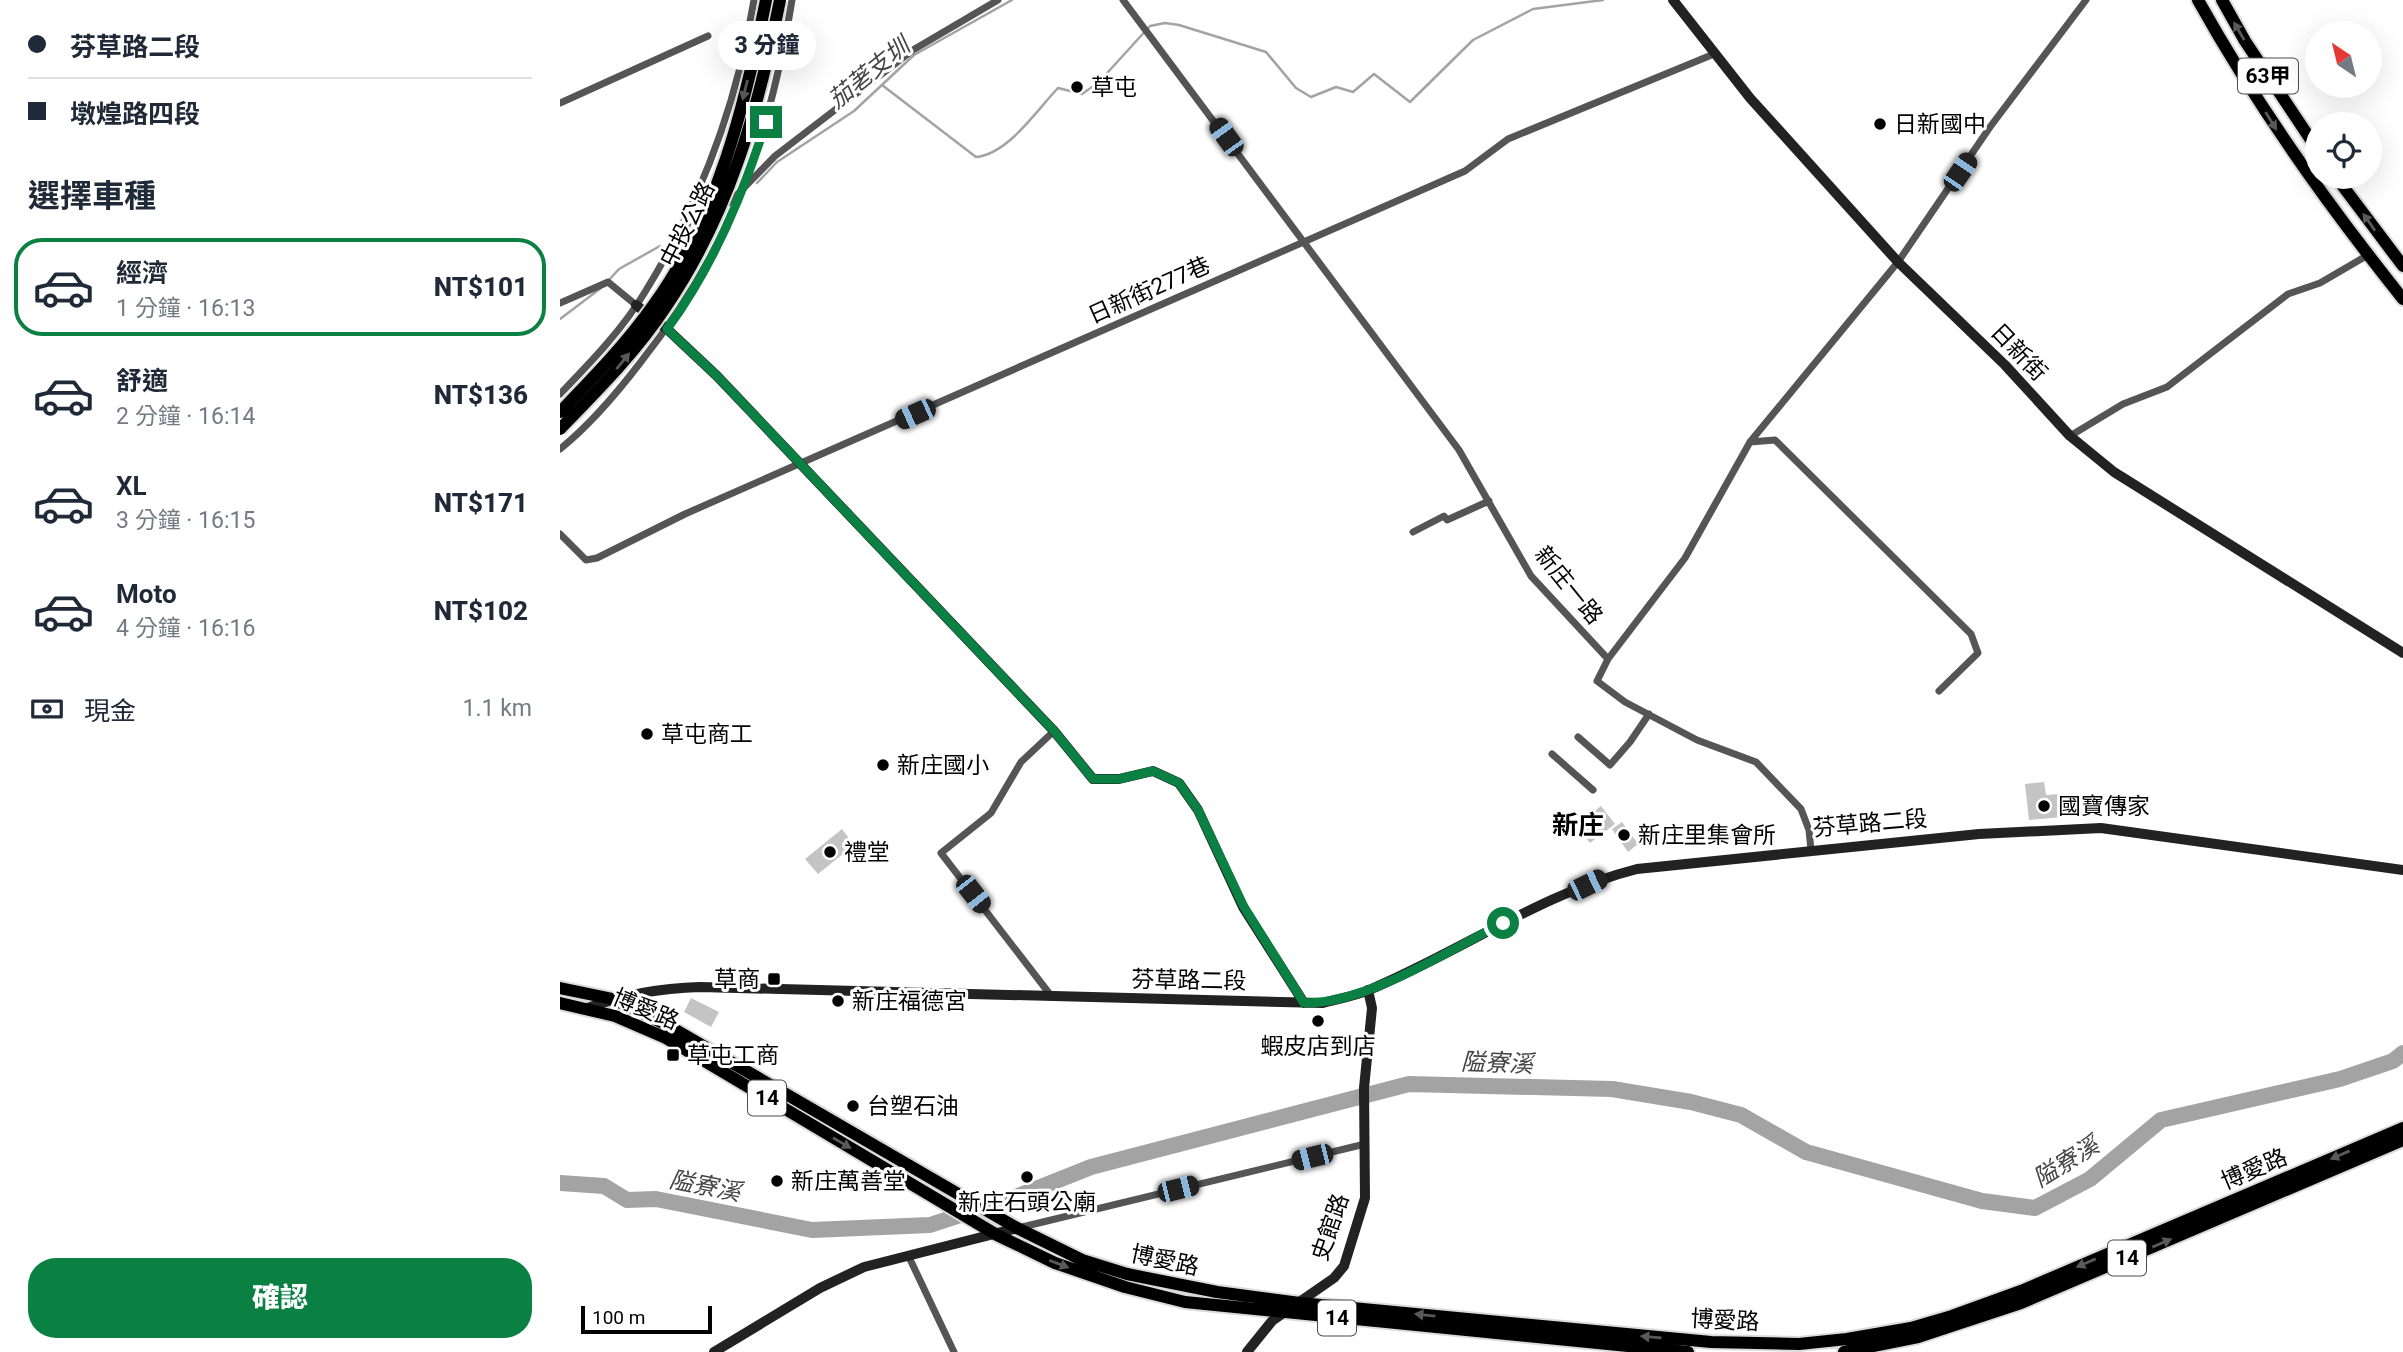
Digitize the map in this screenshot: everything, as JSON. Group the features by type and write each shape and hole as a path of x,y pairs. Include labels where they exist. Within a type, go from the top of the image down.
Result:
{"main road":[{"name":"中投公路","path":"560,412 598,373 655,303 687,251 724,164 739,115 766,0"},
{"name":"中投公路","path":"560,429 608,380 657,320 698,255 730,189 753,118 780,0"},
{"name":"63甲","path":"2198,0 2279,134 2368,256 2403,299"},
{"name":"63甲","path":"2222,0 2245,41 2305,131"},
{"path":"2345,189 2403,266"},
{"name":"芬草路二段","path":"560,988 613,999"},
{"name":"博愛路","path":"613,999 679,1032 957,1195 1082,1260 1127,1274 1217,1292 1300,1303 1698,1341 1799,1348 1846,1348 1918,1337 2021,1303 2403,1140"},
{"name":"芬草路二段","path":"560,1003 588,1008"},
{"name":"博愛路","path":"588,1008 615,1016 666,1038 997,1235 1055,1263 1125,1287 1185,1302 1688,1352"},
{"path":"805,1121 812,1109"},
{"name":"博愛路","path":"1846,1348 2021,1291 2403,1128"}],"street":[{"path":"560,394 588,366 636,305 669,250 706,177 729,106 754,0"},
{"path":"560,449 620,389 667,329 710,262 746,186 777,82 792,0"},
{"path":"676,236 731,201 775,156 913,50 998,0"},
{"name":"新庄一路","path":"1123,0 1459,450 1531,576 1608,659"},
{"name":"日新街","path":"1673,0 1750,98 1898,262 2005,365 2070,436 2114,472 2403,653"},
{"path":"1811,850 1809,830 1801,809 1756,762 1698,740 1625,702 1597,681 1608,659 1685,558 1750,442 1898,262 1990,127 2086,0"},
{"path":"560,103 708,36"},
{"name":"日新街277巷","path":"560,534 586,560 597,558 685,514 1465,171 1508,139 1714,54"},
{"path":"2070,436 2123,404 2166,387 2288,294 2320,283 2368,256"},
{"path":"560,303 608,282 667,329 717,376 1054,731 1093,779 1119,779 1153,771 1179,783 1198,810 1244,907 1304,1003"},
{"path":"1750,442 1775,440 1971,634 1978,653 1939,691"},
{"path":"1413,532 1444,516 1447,520 1489,501"},
{"path":"1578,737 1610,765 1649,714"},
{"path":"1052,997 941,853 991,813 1021,762 1054,731"},
{"path":"1552,754 1593,790"},
{"name":"芬草路二段","path":"588,1008 613,999 667,988 700,987 1323,1003 1368,990 1503,923 1602,878 1637,869 2027,830 2101,828 2403,870"},
{"name":"史館路","path":"1247,1352 1283,1312 1334,1278 1344,1266 1365,1198 1364,1088 1372,1008 1368,990"},
{"path":"714,1352 820,1287 864,1267 1365,1140"},
{"path":"908,1255 954,1352"}],"building":[{"name":"國寶傳家","path":"2044,782 2046,795 2060,794 2062,817 2029,820 2025,784"},
{"path":"1601,806 1615,824 1590,843 1576,826"},
{"name":"新庄里集會所","path":"1622,822 1638,844 1628,852 1612,829"},
{"name":"禮堂","path":"842,829 854,845 818,874 805,859"},
{"path":"691,998 719,1012 711,1027 684,1012"}],"waterway":[{"name":"茄荖支圳","path":"757,183 777,162 854,111 914,55 1012,0"},
{"path":"882,85 976,157 988,154 1010,140 1058,88 1082,94 1098,83 1150,26 1165,23 1179,25 1266,52 1296,88 1311,97 1336,87 1353,92 1374,74 1410,102 1473,40 1533,9 1603,0"},
{"path":"608,281 619,269 660,246"},
{"path":"560,319 601,288"},
{"name":"隘寮溪","path":"560,1183 604,1186 627,1200 656,1199 812,1230 930,1225 1018,1196 1091,1167 1409,1084 1612,1089 1691,1102 1741,1115 1806,1152 1982,1201 2035,1208 2090,1179 2161,1120 2340,1079 2393,1061 2403,1053"}],"place":[{"name":"草屯","path":"1077,87"},
{"name":"日新國中","path":"1880,124"},
{"name":"草屯商工","path":"647,734"},
{"name":"新庄國小","path":"883,765"},
{"name":"國寶傳家","path":"2044,806"},
{"name":"新庄里集會所","path":"1624,835"},
{"name":"禮堂","path":"830,852"},
{"name":"草商","path":"774,979"},
{"name":"新庄福德宮","path":"838,1001"},
{"name":"蝦皮店到店","path":"1318,1021"},
{"name":"草屯工商","path":"673,1055"},
{"name":"台塑石油","path":"853,1106"},
{"name":"新庄石頭公廟","path":"1027,1177"},
{"name":"新庄萬善堂","path":"777,1181"}],"district":[{"name":"新庄","path":"1578,825"}],"route":[{"path":"766,122 746,186 710,262 667,329 717,376 1054,731 1093,779 1119,779 1153,771 1179,783 1198,810 1216,853 1244,907 1304,1003 1323,1003 1368,990 1503,923"}]}
